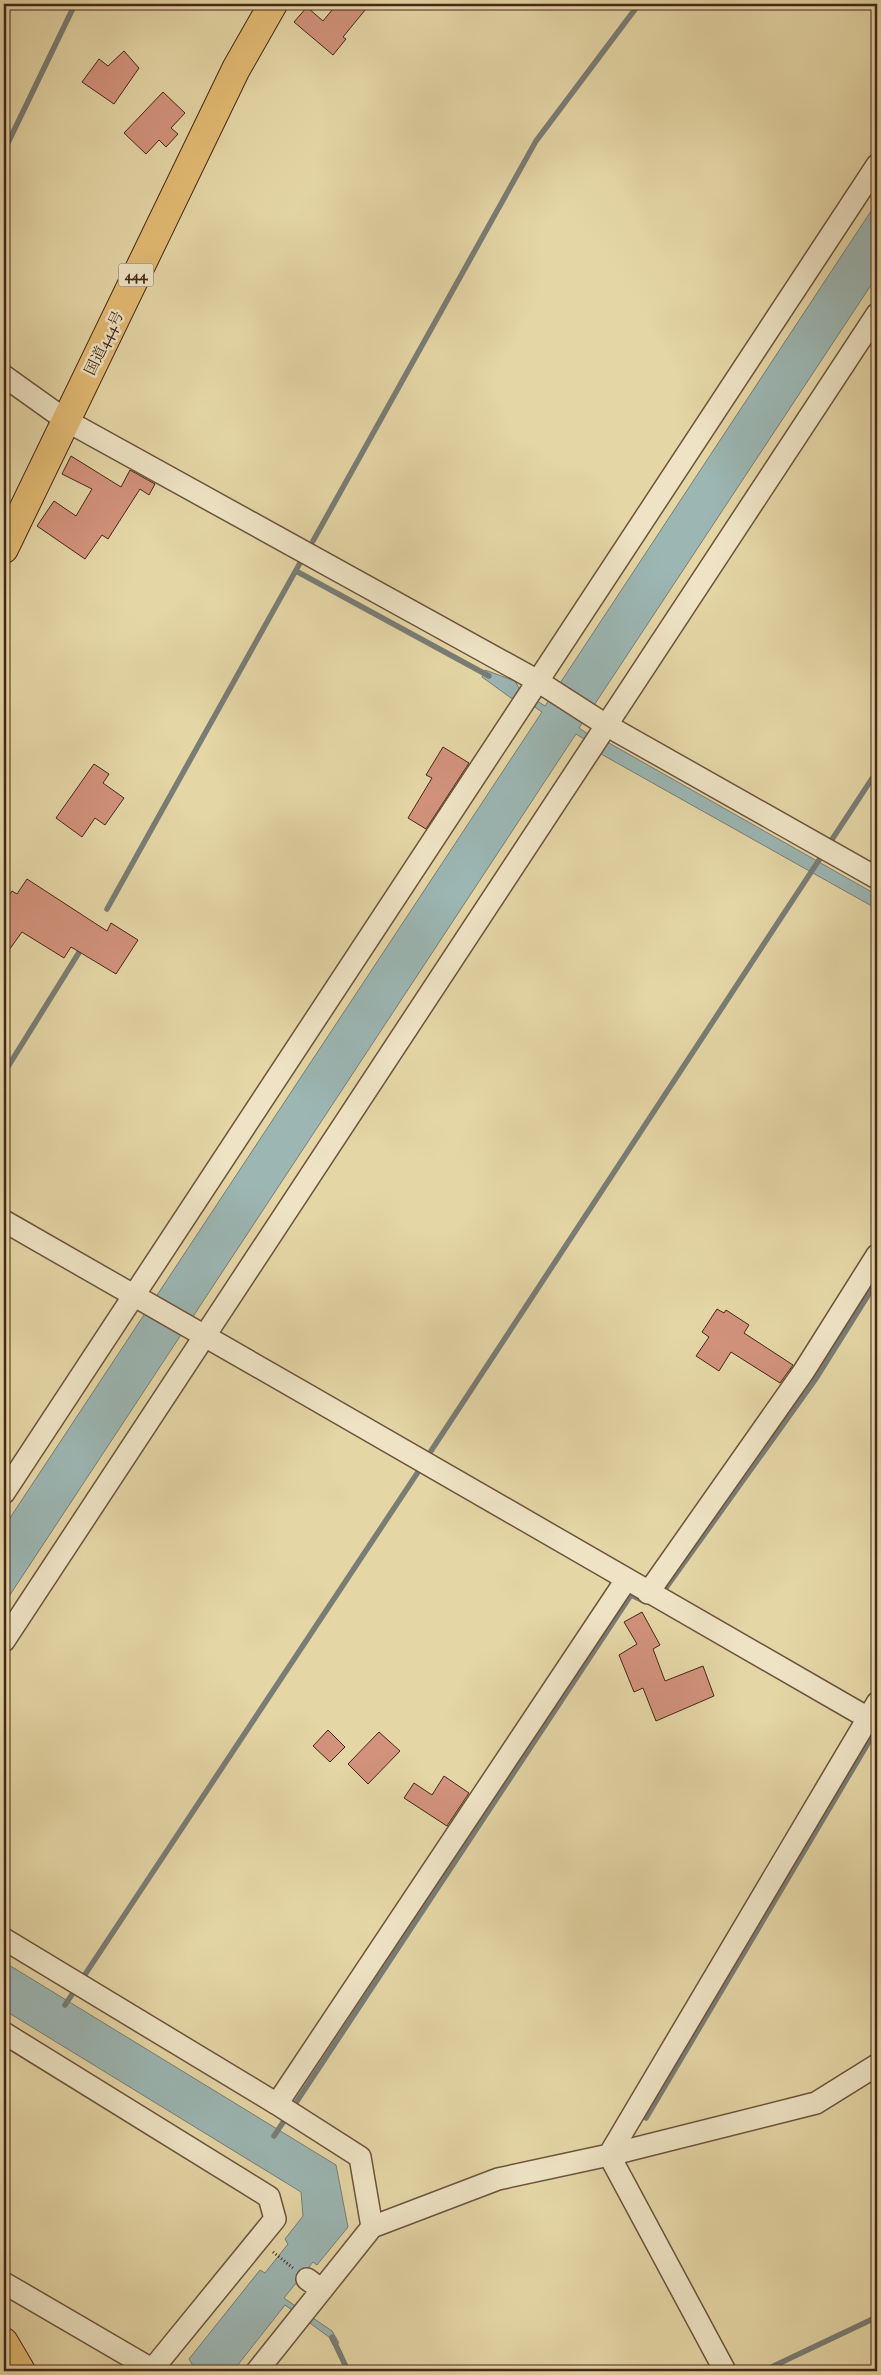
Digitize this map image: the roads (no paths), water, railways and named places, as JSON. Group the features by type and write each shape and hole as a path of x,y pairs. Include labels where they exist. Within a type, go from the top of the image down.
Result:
{"highway":[{"name":"国道444号","path":"4,549 236,69 273,4"},
{"path":"4,2342 21,2371"}],"street":[{"path":"4,1493 140,1298 877,165"},
{"path":"4,1641 200,1332 877,314"},
{"path":"4,376 66,420 534,690 598,732 877,878"},
{"path":"4,1221 200,1332 626,1580 873,1710 609,2155"},
{"path":"648,1592 804,1371 877,1255"},
{"path":"286,2110 626,1580"},
{"path":"4,1939 360,2157 372,2227"},
{"path":"4,2033 269,2197 275,2219 266,2247 152,2370 4,2283"},
{"path":"257,2371 303,2314 315,2284 372,2227 498,2179 609,2155 816,2103 877,2065"},
{"path":"609,2155 725,2371"}],"water":[{"path":"877,202 877,276 579,728 606,746 609,743 877,895 877,909 601,754 602,750 576,734 4,1604 4,1527 542,712 519,696 517,699 511,698 482,677 485,670 515,681 520,690 545,706"},
{"path":"4,1962 336,2165 348,2227 317,2265 313,2262 284,2298 332,2331 339,2343 333,2345 329,2337 285,2305 233,2371 196,2371 189,2359 260,2270 265,2273 288,2244 285,2239 303,2216 301,2192 4,2010"}],"waterway":[{"path":"4,151 75,4"},
{"path":"313,541 536,141 639,4"},
{"path":"107,909 300,563"},
{"path":"296,571 489,676"},
{"path":"831,841 877,771"},
{"path":"431,1451 821,857"},
{"path":"4,1073 83,946"},
{"path":"663,1592 815,1380 877,1281"},
{"path":"84,1976 418,1472"},
{"path":"274,2136 631,1595 644,1601"},
{"path":"646,2118 877,1728"},
{"path":"65,2005 75,1990"},
{"path":"763,2371 877,2317"},
{"path":"332,2337 348,2371"}]}
